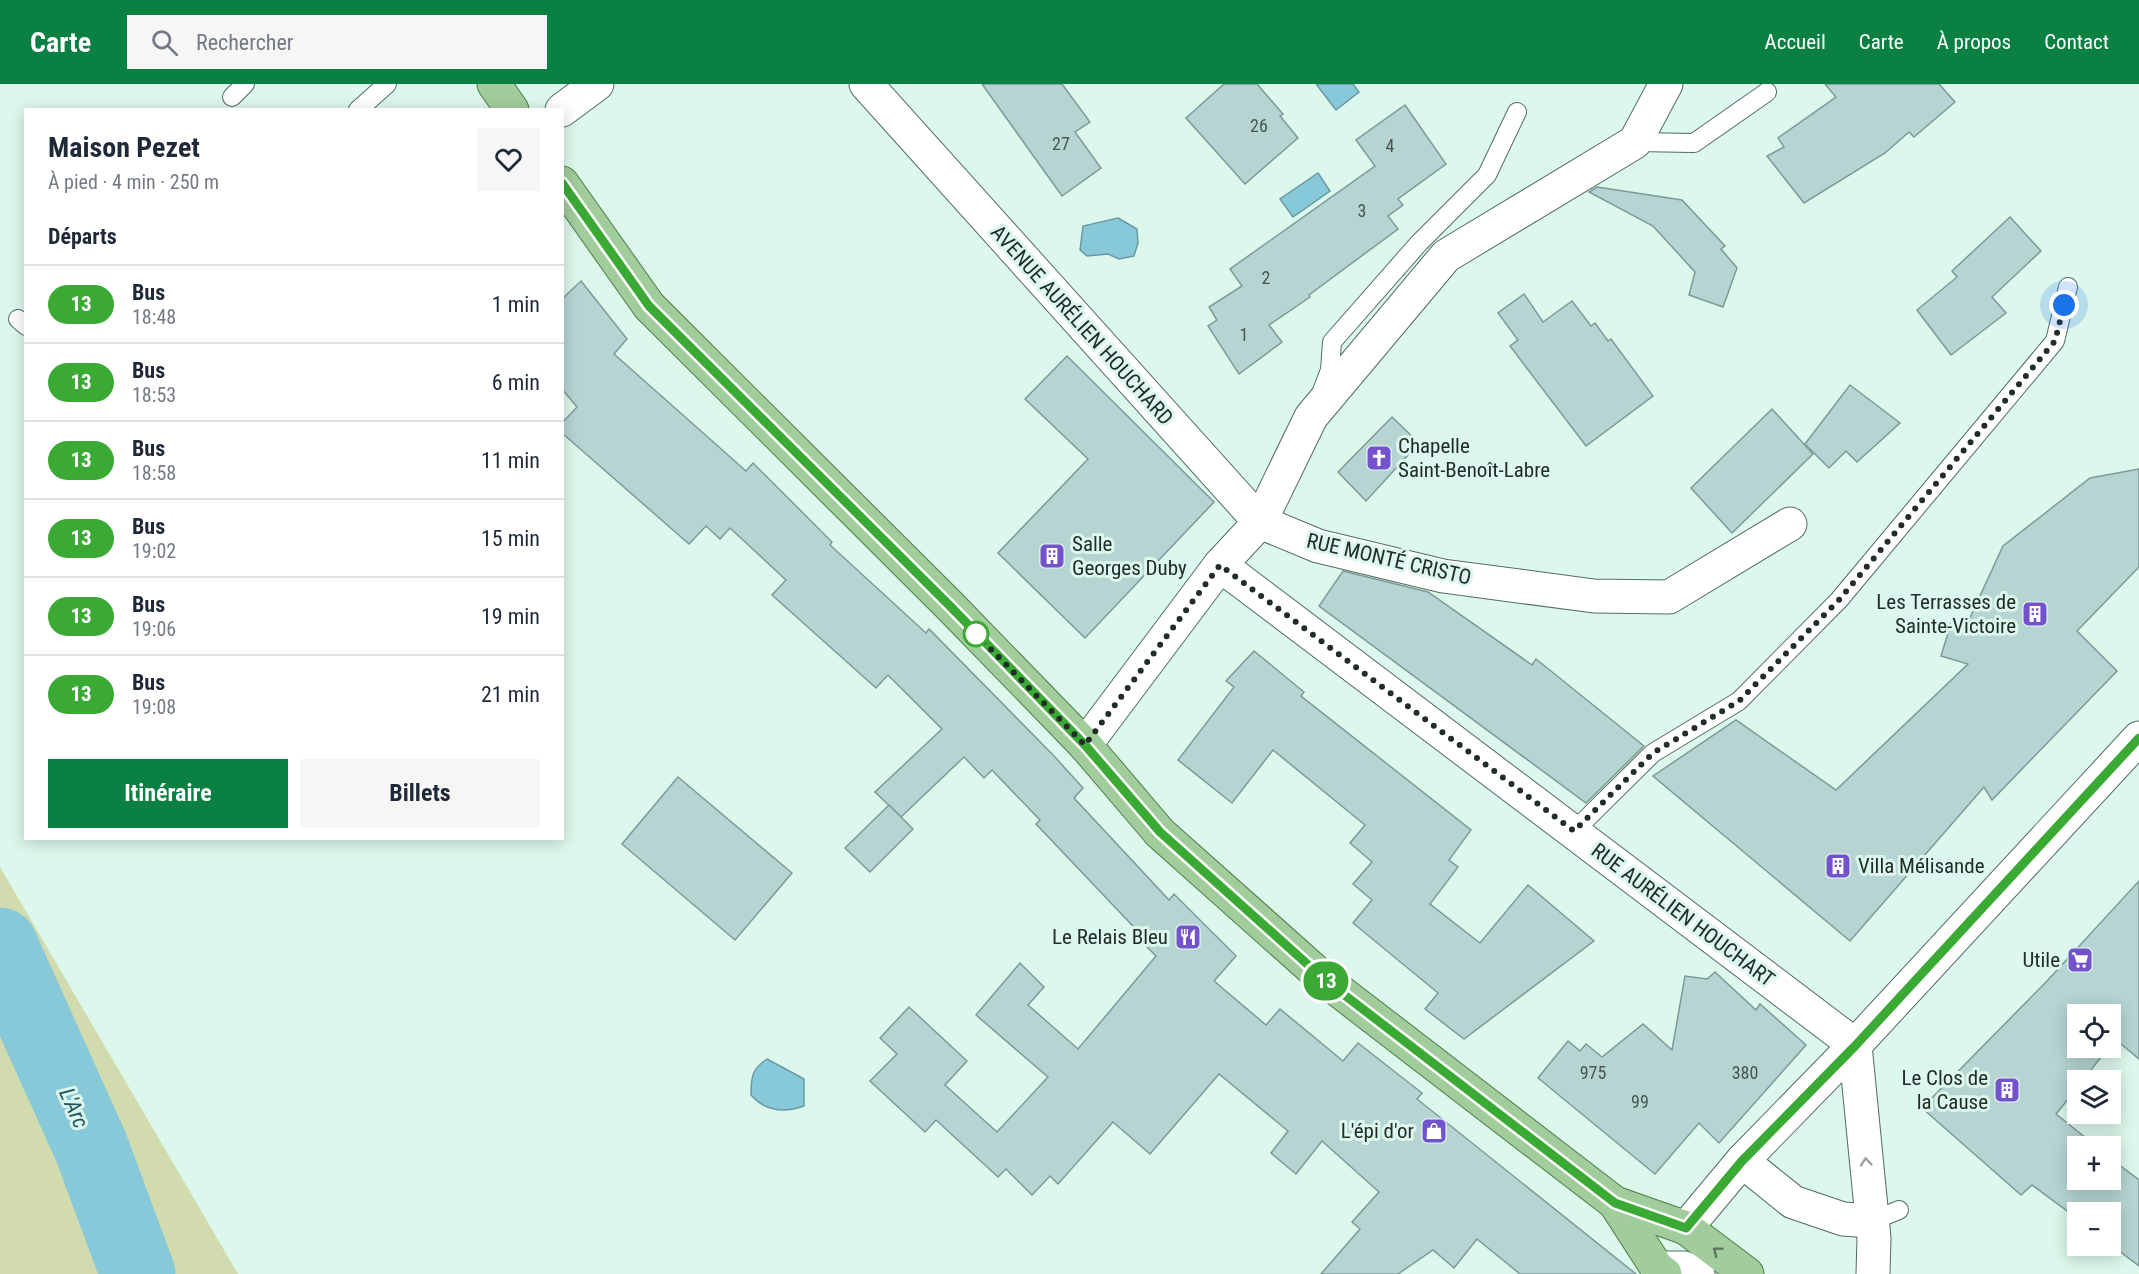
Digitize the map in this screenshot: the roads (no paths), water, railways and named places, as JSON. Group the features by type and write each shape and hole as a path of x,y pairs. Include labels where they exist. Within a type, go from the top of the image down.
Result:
{"main road":[{"path":"564,186 649,306 951,607 1085,745 1160,832 1325,980 1615,1203 1676,1272"},
{"path":"1615,1203 1686,1228 1747,1274"},
{"path":"1676,1272 1678,1253 1686,1228"}],"street":[{"path":"564,109 597,84"},
{"name":"AVENUE AURÉLIEN HOUCHARD","path":"866,84 1260,522"},
{"path":"1085,745 1220,565 1260,522 1311,417 1446,256 1635,142 1666,84"},
{"name":"RUE MONTÉ CRISTO","path":"1260,522 1318,546 1443,576 1594,596 1669,597 1790,524"},
{"name":"RUE AURÉLIEN HOUCHART","path":"1220,565 1855,1046"},
{"path":"1686,1228 1742,1161 1855,1046 2139,738"},
{"path":"1855,1046 1885,1216 1873,1274"},
{"path":"1742,1161 1793,1202 1843,1219 1885,1216"}],"lane":[{"path":"360,108 387,84"},
{"path":"1635,142 1694,143 1767,92"},
{"path":"1311,417 1330,370 1332,342 1419,243 1487,175 1517,112"},
{"path":"1574,831 1653,753 1739,701 1839,600 2055,341 2068,287"}],"water":[{"path":"1316,84 1353,84 1359,92 1336,110"},
{"path":"1318,173 1330,191 1293,217 1280,199"},
{"path":"1118,218 1137,229 1138,243 1134,256 1119,259 1108,254 1087,256 1080,250 1083,226"},
{"path":"767,1059 804,1079 804,1106 775,1109 762,1104 751,1095 753,1074 758,1066"}],"waterway":[{"name":"L'Arc","path":"0,945 91,1147 138,1274"}],"place":[{"name":"Chapelle Saint-Benoît-Labre","path":"1379,458"},
{"name":"Salle Georges Duby","path":"1052,556"},
{"name":"Les Terrasses de Sainte-Victoire","path":"2035,614"},
{"name":"Villa Mélisande","path":"1838,866"},
{"name":"Le Relais Bleu","path":"1188,937"},
{"name":"Utile","path":"2080,960"},
{"name":"Le Clos de la Cause","path":"2007,1090"},
{"name":"L'épi d'or","path":"1434,1131"}]}
